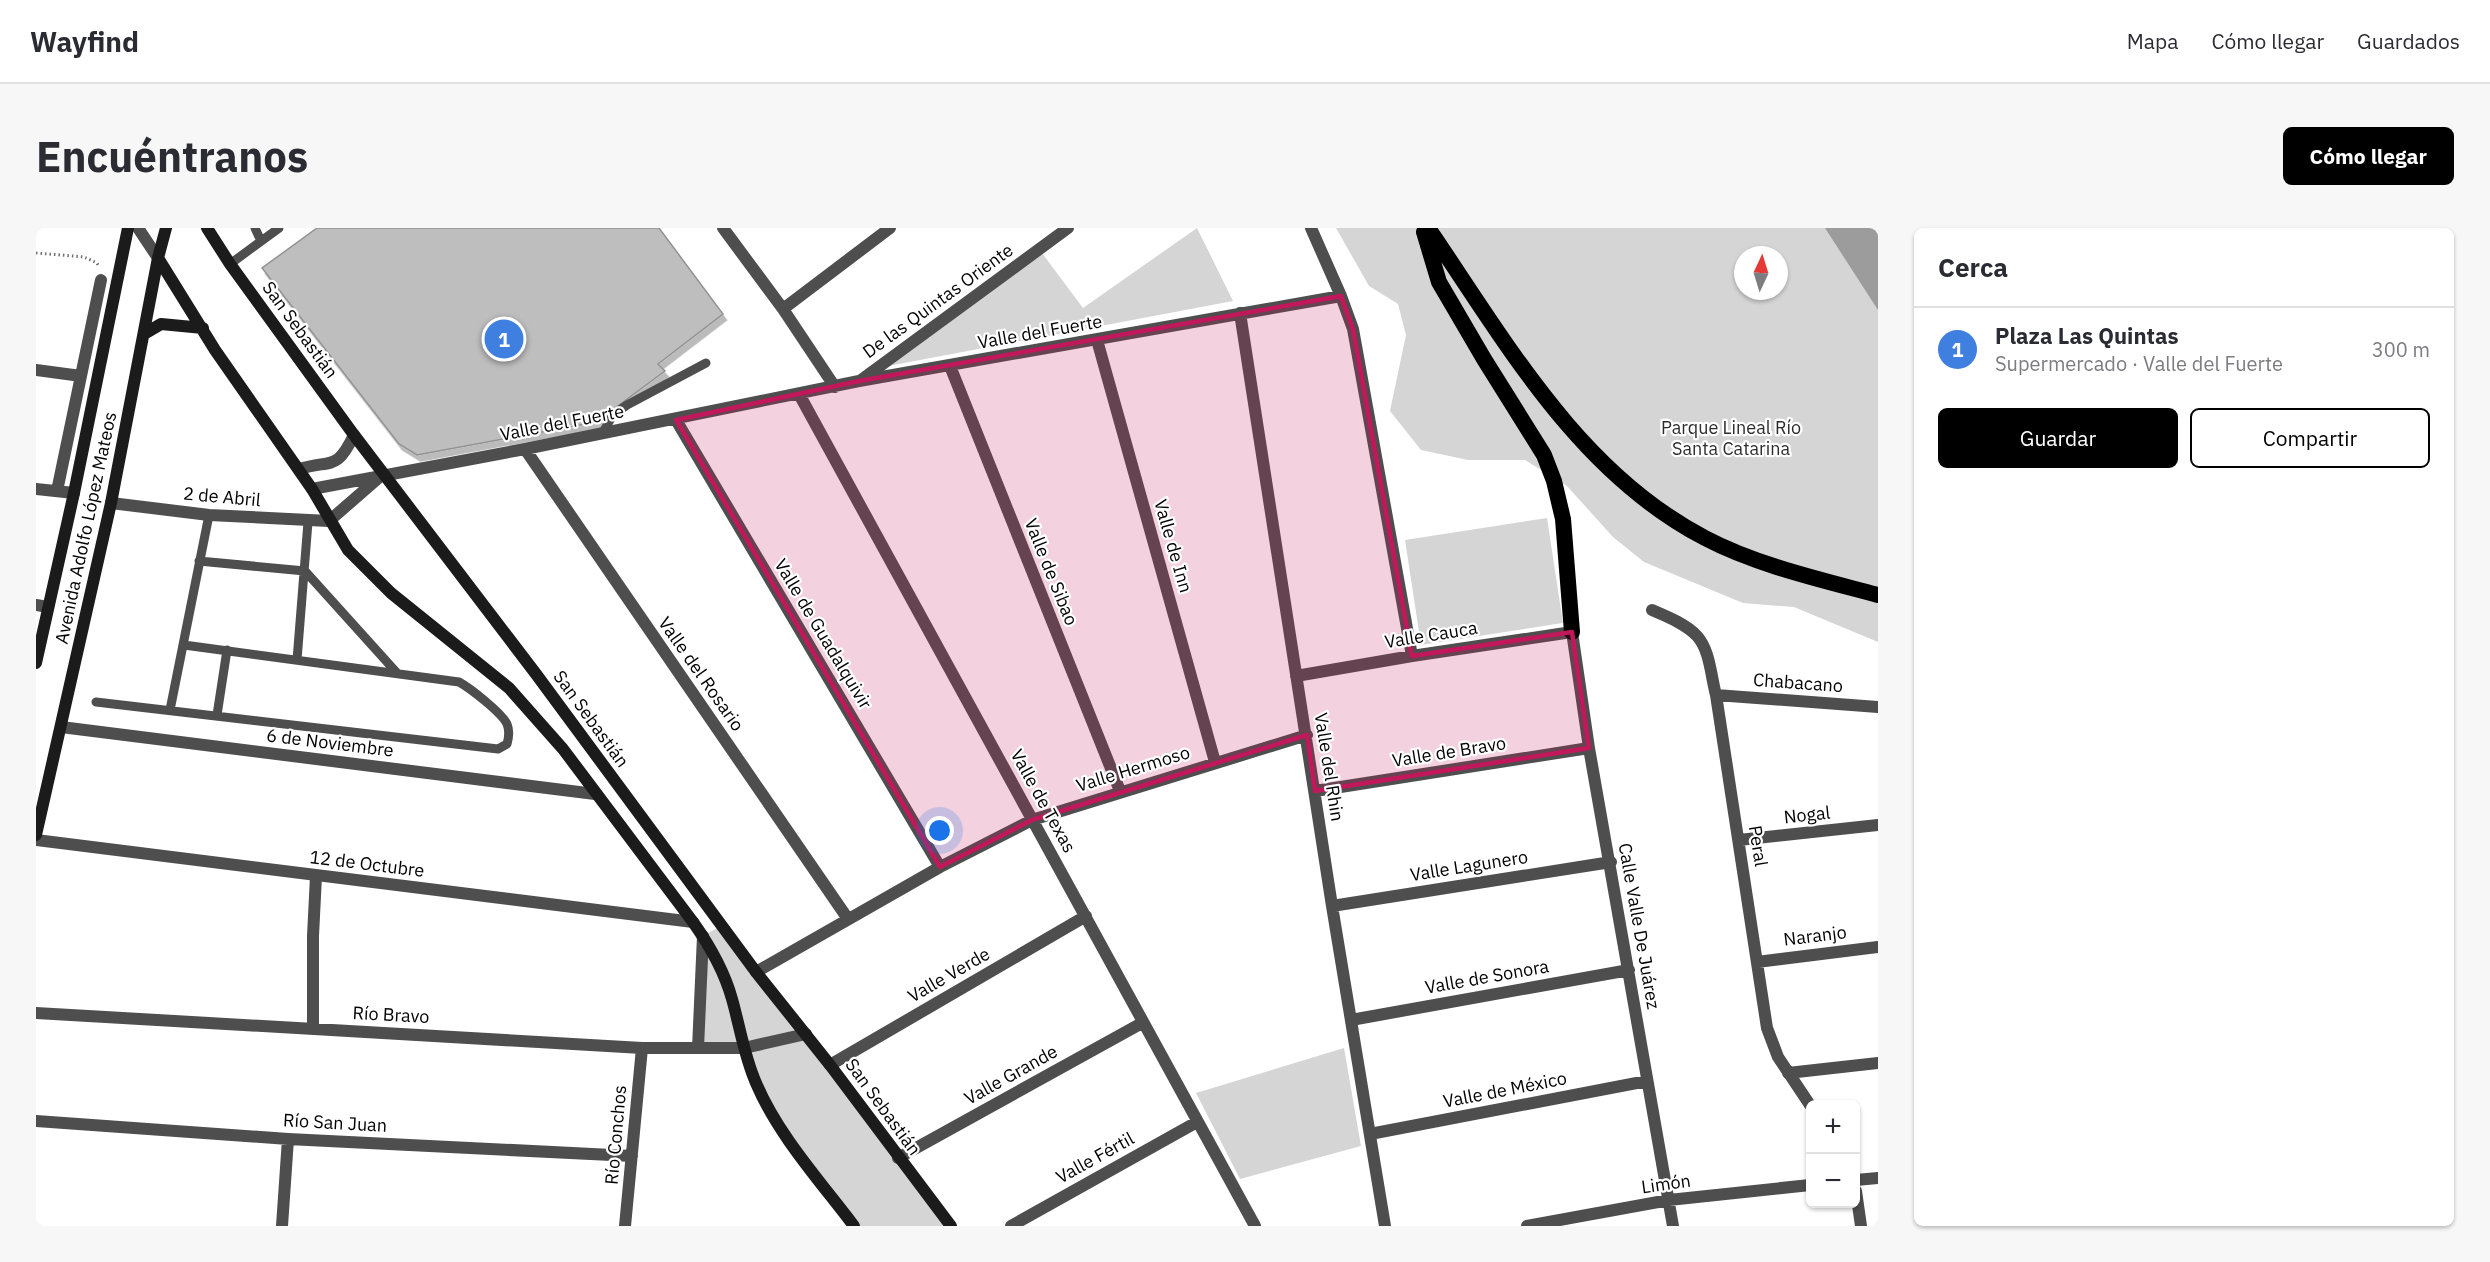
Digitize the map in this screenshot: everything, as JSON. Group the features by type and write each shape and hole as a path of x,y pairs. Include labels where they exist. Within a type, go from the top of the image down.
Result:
{"highway":[{"path":"1422,228 1439,282 1544,455 1554,481 1563,519 1572,632"},
{"path":"1428,228 1536,387 1571,431 1637,494 1670,518 1706,539 1817,579 1878,595"}],"main road":[{"name":"Avenida Adolfo López Mateos","path":"36,663 42,606 74,493 128,228"},
{"path":"159,228 158,258 241,388 299,469 348,550 367,572 509,688 525,705 563,749 703,936 716,956 726,979 754,1079 771,1111 854,1226"},
{"name":"Avenida Adolfo López Mateos","path":"36,835 111,503 158,258 166,228"},
{"name":"San Sebastián","path":"207,228 230,264 354,435 536,674 756,972 830,1065 951,1226"},
{"path":"144,334 161,324 202,328"}],"street":[{"path":"138,228 158,258"},
{"path":"723,228 783,309 835,387"},
{"path":"783,309 890,228"},
{"name":"De las Quintas Oriente","path":"859,381 1068,228"},
{"path":"1311,228 1353,329 1412,656"},
{"path":"57,491 101,280"},
{"name":"Valle del Fuerte","path":"312,489 676,420 859,381 1341,296"},
{"name":"Valle del Rhin","path":"1240,313 1332,906 1385,1226"},
{"name":"Valle de Inn","path":"1096,340 1215,762"},
{"name":"Valle de Sibao","path":"950,366 1120,791"},
{"path":"36,370 81,376"},
{"name":"Valle de Texas","path":"799,394 1086,916 1251,1225"},
{"name":"Valle de Guadalquivir","path":"676,420 940,867"},
{"path":"299,469 326,465 340,459 354,435"},
{"name":"Valle del Rosario","path":"525,449 848,919"},
{"path":"329,521 384,474"},
{"path":"36,489 74,493"},
{"name":"2 de Abril","path":"111,503 209,515 308,522 329,521"},
{"name":"Peral","path":"1652,610 1671,618 1697,637 1706,654 1716,695 1767,1028 1772,1044 1807,1100"},
{"name":"Valle Cauca","path":"1296,676 1572,632"},
{"name":"Calle Valle De Juárez","path":"1572,632 1589,748 1611,862 1673,1226"},
{"name":"Chabacano","path":"1716,695 1878,707"},
{"name":"6 de Noviembre","path":"61,727 595,794"},
{"name":"Valle Hermoso","path":"756,972 940,867 1032,820 1306,735"},
{"name":"Valle de Bravo","path":"1315,791 1589,748"},
{"name":"Nogal","path":"1739,840 1878,825"},
{"name":"12 de Octubre","path":"36,840 693,922"},
{"name":"Valle Lagunero","path":"1332,906 1611,862"},
{"path":"313,1029 312,962 316,876"},
{"name":"Valle Verde","path":"830,1065 1086,916"},
{"path":"698,1048 703,936"},
{"name":"Naranjo","path":"1757,962 1878,947"},
{"name":"Valle de Sonora","path":"1351,1020 1629,969"},
{"name":"Río Bravo","path":"36,1013 642,1048 744,1048 806,1034"},
{"name":"Valle Grande","path":"898,1158 1142,1023"},
{"name":"Río Conchos","path":"626,1226 642,1048"},
{"path":"1788,1073 1878,1063"},
{"name":"Valle de México","path":"1370,1134 1647,1081"},
{"name":"Río San Juan","path":"36,1121 288,1139 632,1156"},
{"name":"Valle Fértil","path":"1011,1226 1197,1122"},
{"path":"282,1226 288,1139"},
{"path":"1860,1180 1878,1178"},
{"name":"Limón","path":"1527,1226 1669,1200 1806,1185"},
{"path":"1858,1208 1861,1226"}],"lane":[{"path":"255,228 261,241"},
{"path":"230,264 279,228"},
{"path":"602,434 613,415 627,405 706,363"},
{"path":"170,710 209,515"},
{"path":"297,660 308,522"},
{"path":"200,561 305,571 397,672"},
{"path":"96,702 498,748 507,744 510,735 507,723 471,688 459,682 184,645"},
{"path":"217,715 226,651"}],"path":[{"path":"36,253 91,259 97,263 101,280"}],"highlighted area":[{"path":"1341,296 1353,329 1412,656 1572,632 1589,748 1315,791 1307,735 1032,820 940,867 676,420 859,381"}],"green space":[{"path":"1197,228 1233,301 883,367 1042,253 1083,308"},
{"name":"Parque Lineal Río Santa Catarina","path":"1336,228 1878,228 1878,642 1794,607 1743,603 1644,562 1613,537 1567,486 1525,460 1468,460 1421,450 1390,411 1406,335 1398,304 1369,286"},
{"path":"1547,518 1563,623 1421,645 1405,540"},
{"path":"721,926 951,1226 855,1226 784,1131 744,1048 698,1048 703,936"},
{"path":"1344,1048 1361,1146 1240,1179 1196,1093"}],"shaded area":[{"path":"1825,228 1878,228 1878,310"}],"building":[{"path":"317,228 659,228 723,314 658,364 665,371 596,422 417,455 399,444 262,268"}],"place":[{"name":"Plaza Las Quintas","path":"504,339"}]}
